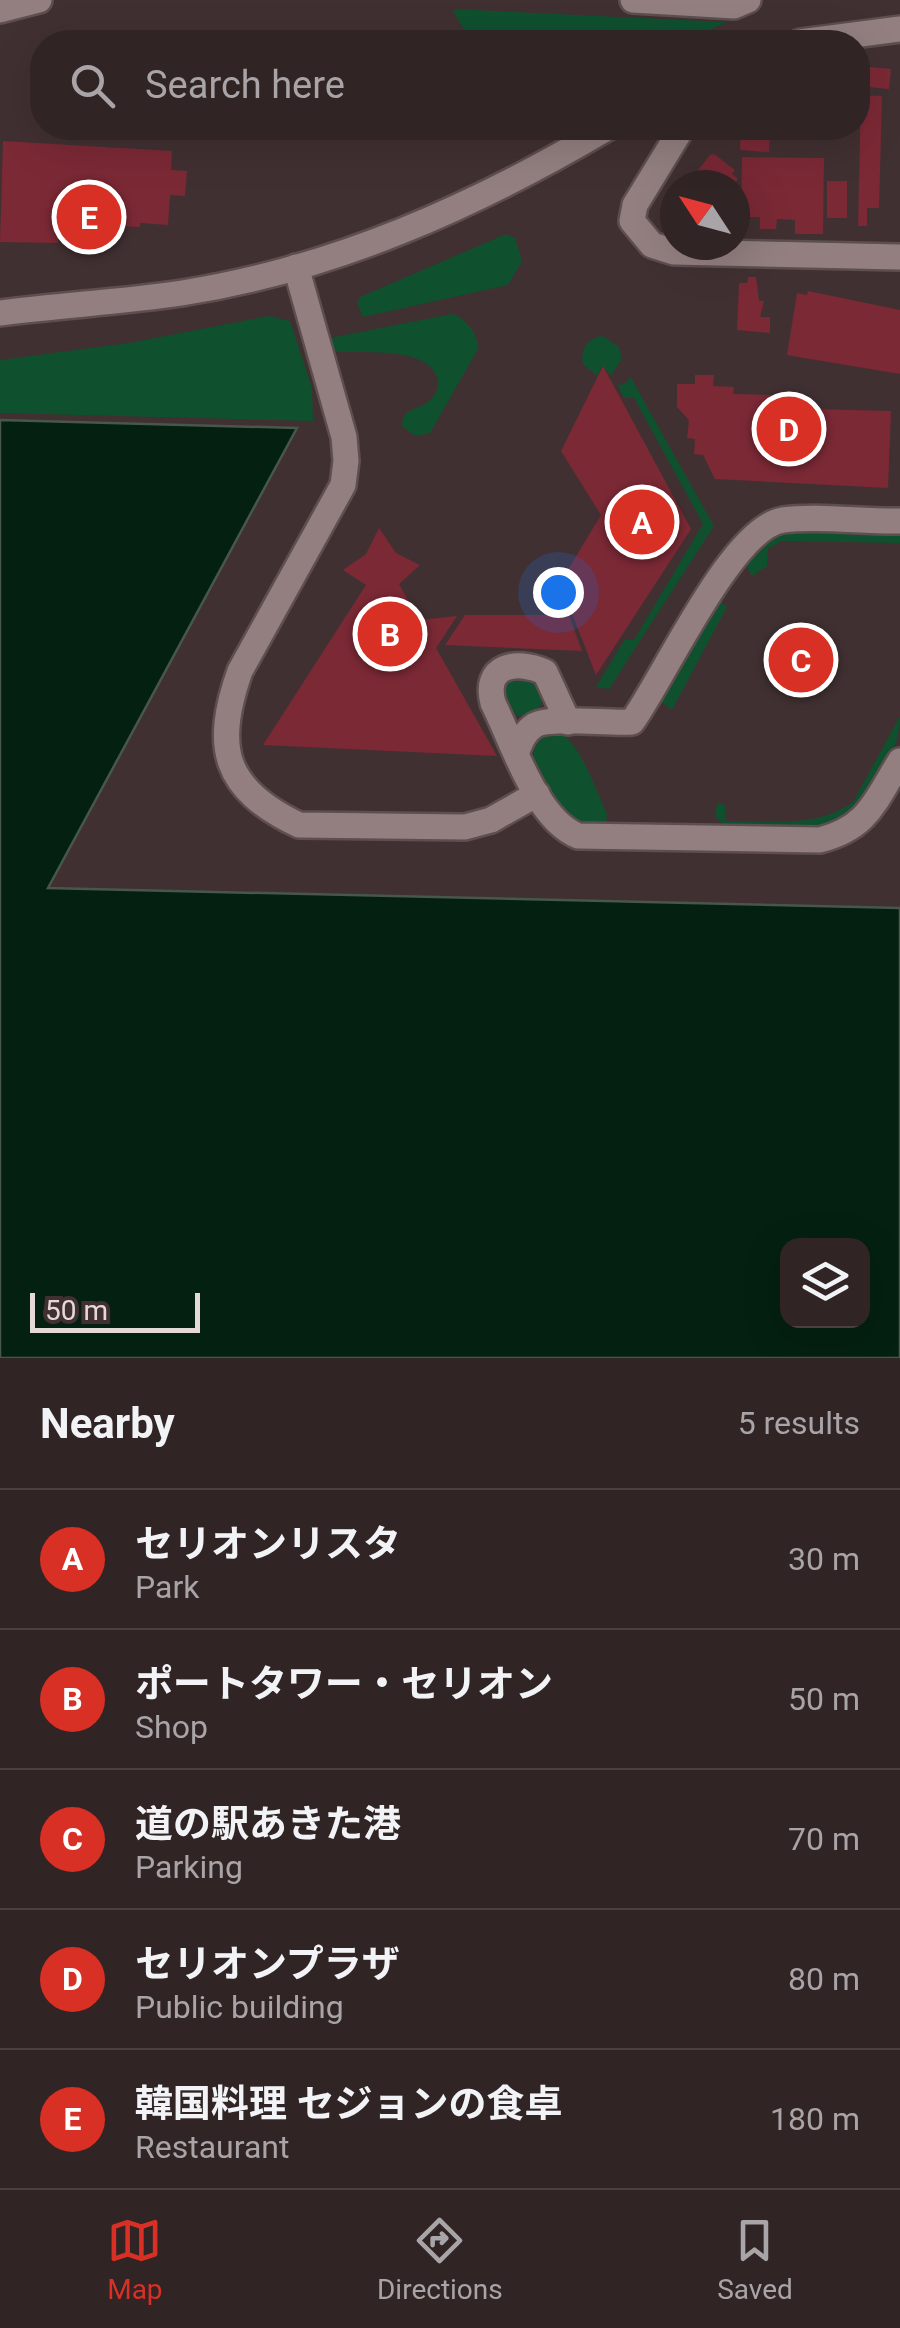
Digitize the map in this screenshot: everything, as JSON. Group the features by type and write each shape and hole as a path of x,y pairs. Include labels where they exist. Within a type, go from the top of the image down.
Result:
{"street":[{"path":"0,10 39,0"},
{"path":"633,0 734,6 748,0"},
{"path":"870,33 900,29"},
{"path":"0,313 182,293 296,267 373,244 488,194 585,140"},
{"path":"674,140 634,204 632,221 652,245 674,252 900,256"},
{"path":"296,267 339,420 346,461 342,484 240,671 229,702 224,724 228,754 238,777 253,797 275,814 299,825 464,827 491,820 537,794"},
{"path":"517,751 532,726 547,721 632,722 736,554 763,528 781,520 900,521"},
{"path":"568,722 545,672 530,665 510,665 496,674 490,687 537,794 550,816 564,830 578,836 820,840 843,834 861,822 900,760"}],"green space":[{"path":"452,9 727,22 709,30 464,30"},
{"path":"506,234 515,238 522,261 508,285 363,317 357,303 360,297"},
{"path":"452,314 470,327 478,349 430,433 415,436 402,426 403,420 407,412 435,395 438,380 433,369 409,356 335,352 330,338"},
{"path":"269,316 290,321 312,388 313,421 0,413 0,360 129,343"},
{"path":"603,336 619,347 622,359 611,375 602,366 597,376 583,364 583,353 589,342"},
{"path":"630,376 714,526 609,689 596,687 625,639 634,640 703,524 634,398 624,398 618,386"},
{"path":"788,531 900,531 900,543 781,541 768,549 767,566 752,576 746,565 752,552"},
{"path":"721,602 727,607 672,710 660,701"},
{"path":"523,676 537,682 543,696 537,710 523,716 509,710 503,696 509,682"},
{"path":"900,716 897,739 881,774 868,796 839,820 804,828 740,828 728,827 715,817 717,803 725,805 726,821 792,821 839,810 853,802"},
{"path":"559,731 575,748 587,770 607,814 606,822 593,827 571,818 533,757 540,738"}],"shaded area":[{"path":"0,420 297,428 48,888 900,908 900,1358 0,1358"}],"building":[{"path":"870,67 891,69 889,89 870,87"},
{"path":"870,95 882,96 879,208 867,208 867,226 858,226 860,140 870,140"},
{"path":"740,140 770,140 769,152 740,150"},
{"path":"3,141 172,151 171,170 187,171 185,196 170,195 168,225 140,223 140,227 114,226 113,233 58,234 58,243 0,242"},
{"path":"714,154 735,170 698,170"},
{"path":"742,157 824,158 823,234 795,234 795,220 777,219 776,229 760,229 760,217 750,217 750,170 742,170"},
{"path":"827,181 847,181 847,218 827,218"},
{"path":"748,277 756,277 759,301 764,301 760,317 770,317 770,333 737,330 739,283 747,283"},
{"path":"808,291 900,310 900,374 787,355 797,293 807,295"},
{"path":"603,366 691,529 596,675 560,583 601,515 561,451"},
{"path":"695,375 714,375 713,386 734,387 733,394 773,395 772,408 891,411 888,488 715,479 703,455 694,454 695,439 687,438 689,420 677,407 677,384 695,384"},
{"path":"379,528 396,553 420,565 399,584 419,620 457,616 436,648 497,756 263,745 366,585 343,570 366,554"},
{"path":"465,615 569,615 582,651 445,645"}],"place":[{"name":"韓国料理 セジョンの食卓","path":"89,217"},
{"name":"セリオンプラザ","path":"789,429"},
{"name":"セリオンリスタ","path":"642,522"},
{"name":"ポートタワー・セリオン","path":"390,634"},
{"name":"道の駅あきた港","path":"801,660"}]}
